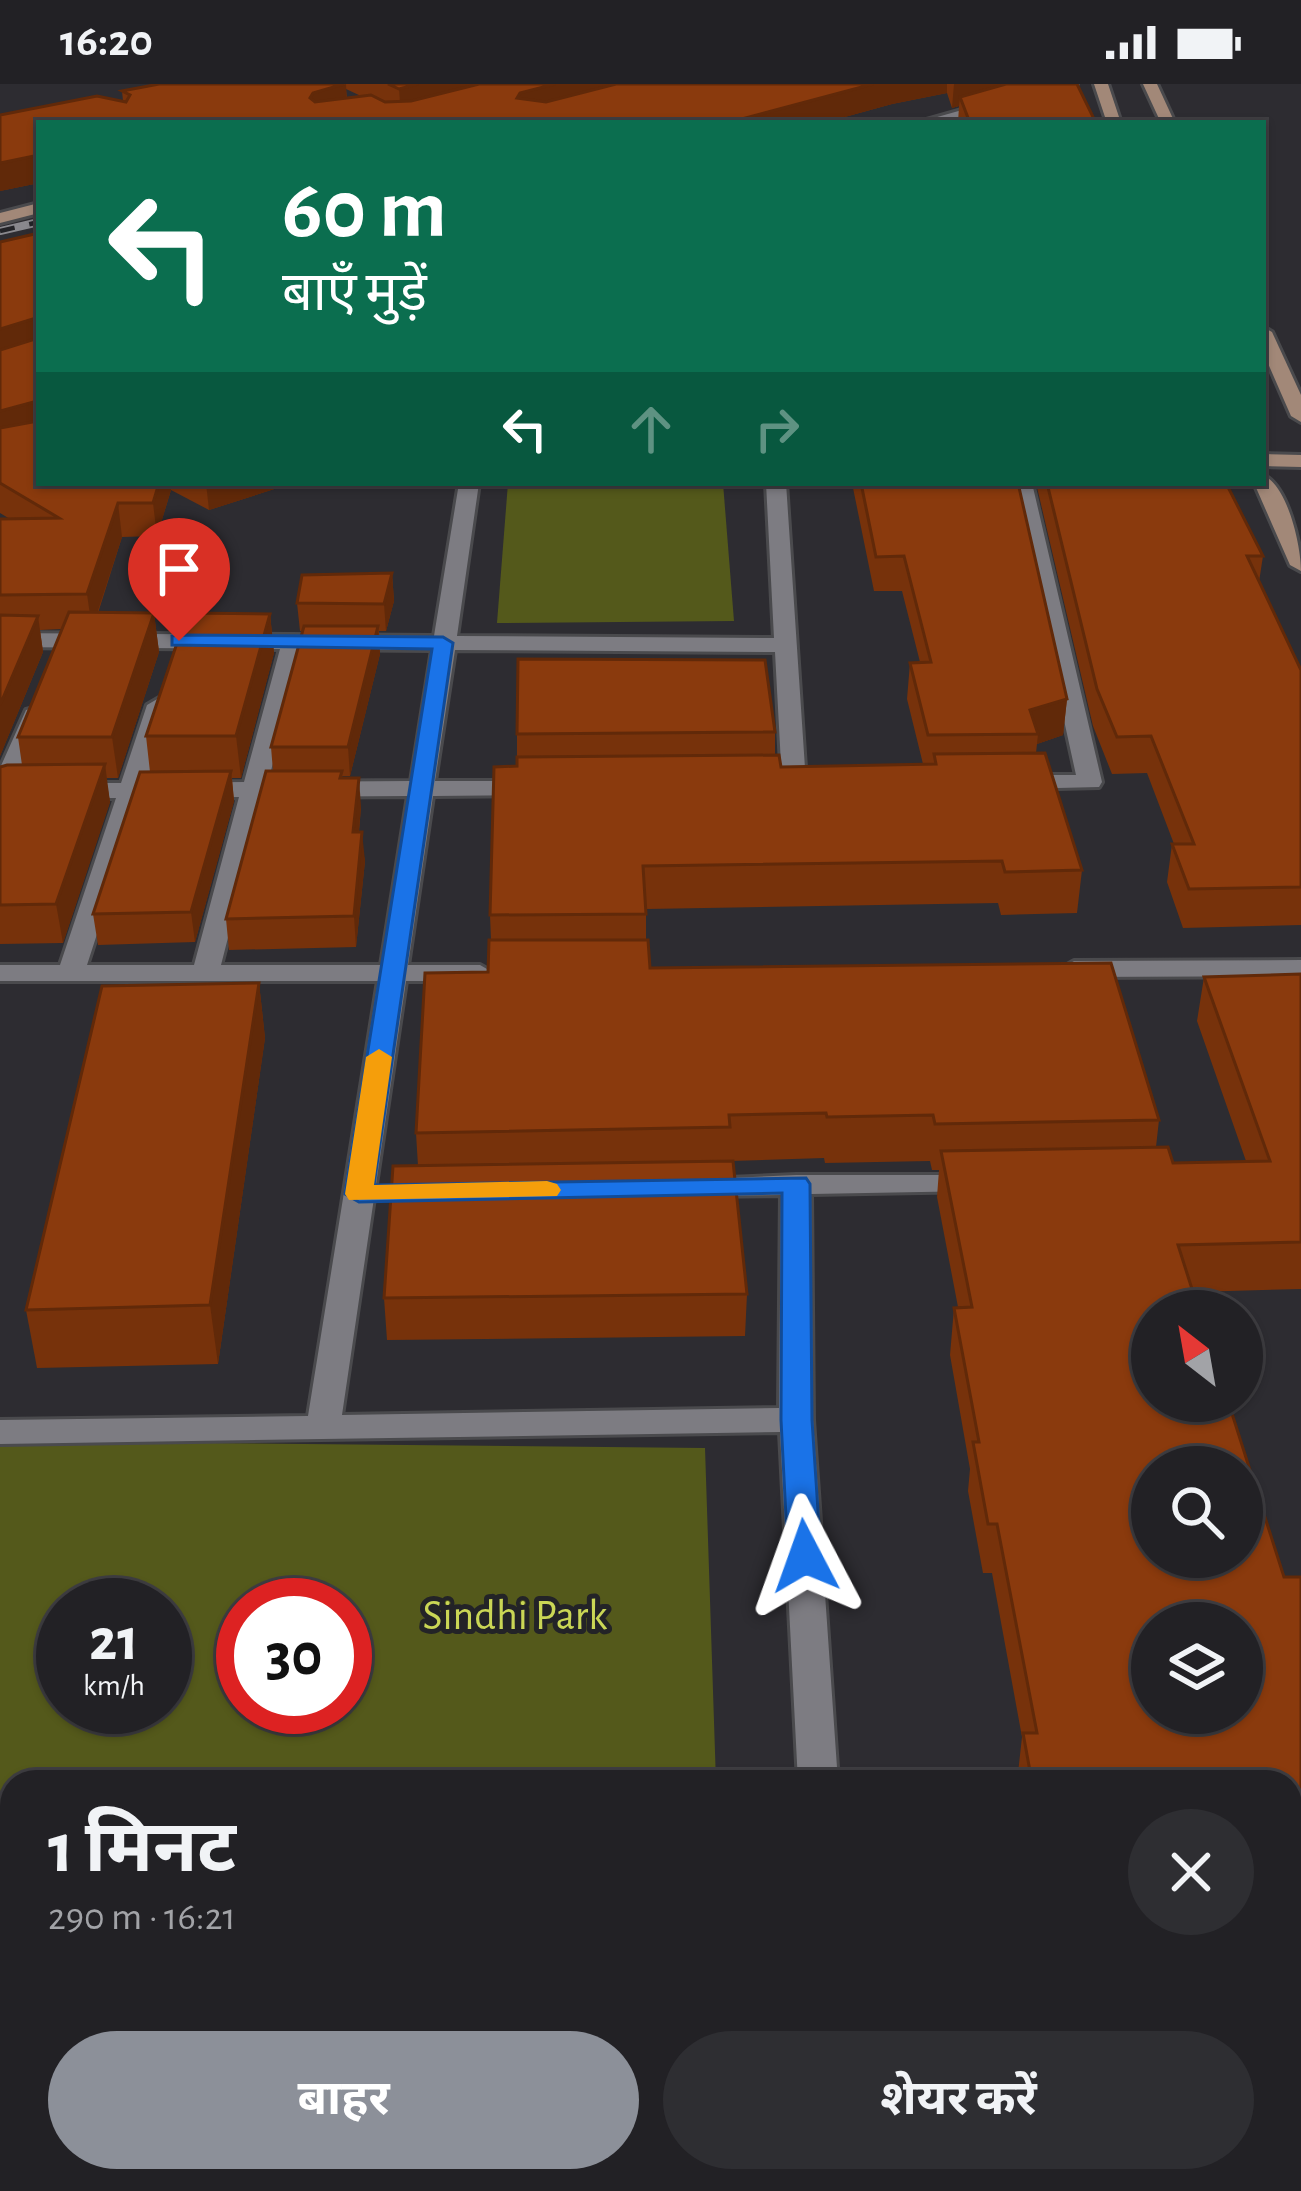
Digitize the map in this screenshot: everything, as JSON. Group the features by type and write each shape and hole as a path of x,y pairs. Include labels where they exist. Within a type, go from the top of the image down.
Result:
{"street":[{"path":"934,120 1070,84"},
{"path":"1101,84 1113,120"},
{"path":"1150,84 1167,120"},
{"path":"0,218 36,209"},
{"path":"1266,339 1301,416"},
{"path":"1266,460 1301,461"},
{"path":"323,1427 371,1193 392,974 469,486"},
{"path":"776,486 794,783"},
{"path":"999,782 1090,782 1023,486"},
{"path":"1265,486 1301,565"},
{"path":"0,640 55,662 172,662 293,642 786,645"},
{"path":"205,974 293,642"},
{"path":"55,662 1,794 556,787"},
{"path":"71,974 172,662"},
{"path":"1038,969 1301,968"},
{"path":"0,973 512,973"},
{"path":"658,1187 1004,1181"},
{"path":"796,1184 796,1420 817,1770"},
{"path":"0,1432 796,1420"}],"green space":[{"path":"508,486 723,486 734,621 497,623"},
{"name":"Sindhi Park","path":"0,1441 705,1448 716,1770 0,1770"}],"building":[{"path":"159,84 344,84 310,98 315,102 371,95 385,102 411,101 479,84 555,84 520,93 517,98 546,102 616,84 873,84 738,120 36,120 36,156 0,163 0,115 97,96 126,102 130,95 122,91"},
{"path":"1006,84 1077,84 1095,120 969,120 960,97"},
{"path":"36,234 36,322 0,329 0,242"},
{"path":"36,339 36,404 0,411 0,350"},
{"path":"36,421 36,486 158,486 153,503 118,503 87,594 0,595 0,519 59,518 0,483 0,428"},
{"path":"862,486 1019,486 1067,699 1030,710 1038,734 928,735 910,663 931,662 904,556 876,557"},
{"path":"1048,486 1228,486 1263,556 1247,556 1301,670 1301,887 1189,889 1172,844 1194,844 1151,736 1117,737 1097,689"},
{"path":"392,573 384,604 297,603 302,575"},
{"path":"69,612 154,613 112,737 18,737"},
{"path":"187,613 270,614 236,736 146,736"},
{"path":"0,615 38,616 0,705"},
{"path":"304,626 378,626 348,747 271,747"},
{"path":"518,659 765,660 775,732 517,734"},
{"path":"1045,753 1082,870 1005,872 1002,861 643,866 646,914 490,915 494,767 517,766 517,757 779,755 781,767 936,764 934,754"},
{"path":"105,764 56,904 0,905 0,767"},
{"path":"231,771 191,912 93,914 140,772"},
{"path":"266,771 342,771 340,778 359,778 353,832 362,832 354,916 226,919"},
{"path":"489,940 648,940 650,968 1111,963 1159,1120 935,1124 933,1115 827,1117 826,1113 729,1115 730,1127 416,1133 425,973 488,972"},
{"path":"1301,974 1301,1242 1178,1245 1192,1290 1131,1290 1131,1422 1235,1422 1242,1446 1131,1446 1131,1578 1263,1578 1263,1511 1284,1577 1301,1577 1301,1770 1030,1770 1023,1733 1037,1733 997,1524 988,1524 973,1442 979,1442 954,1308 972,1307 941,1151 1168,1147 1173,1163 1270,1161 1204,977"},
{"path":"259,983 210,1305 26,1310 102,986"},
{"path":"733,1161 747,1294 384,1298 393,1166"}],"railway":[{"path":"0,231 36,223"}],"slow traffic":[{"path":"379,1057 359,1194 547,1190"}],"route":[{"path":"179,641 443,643 359,1194 796,1184 796,1420 805,1556"}]}
